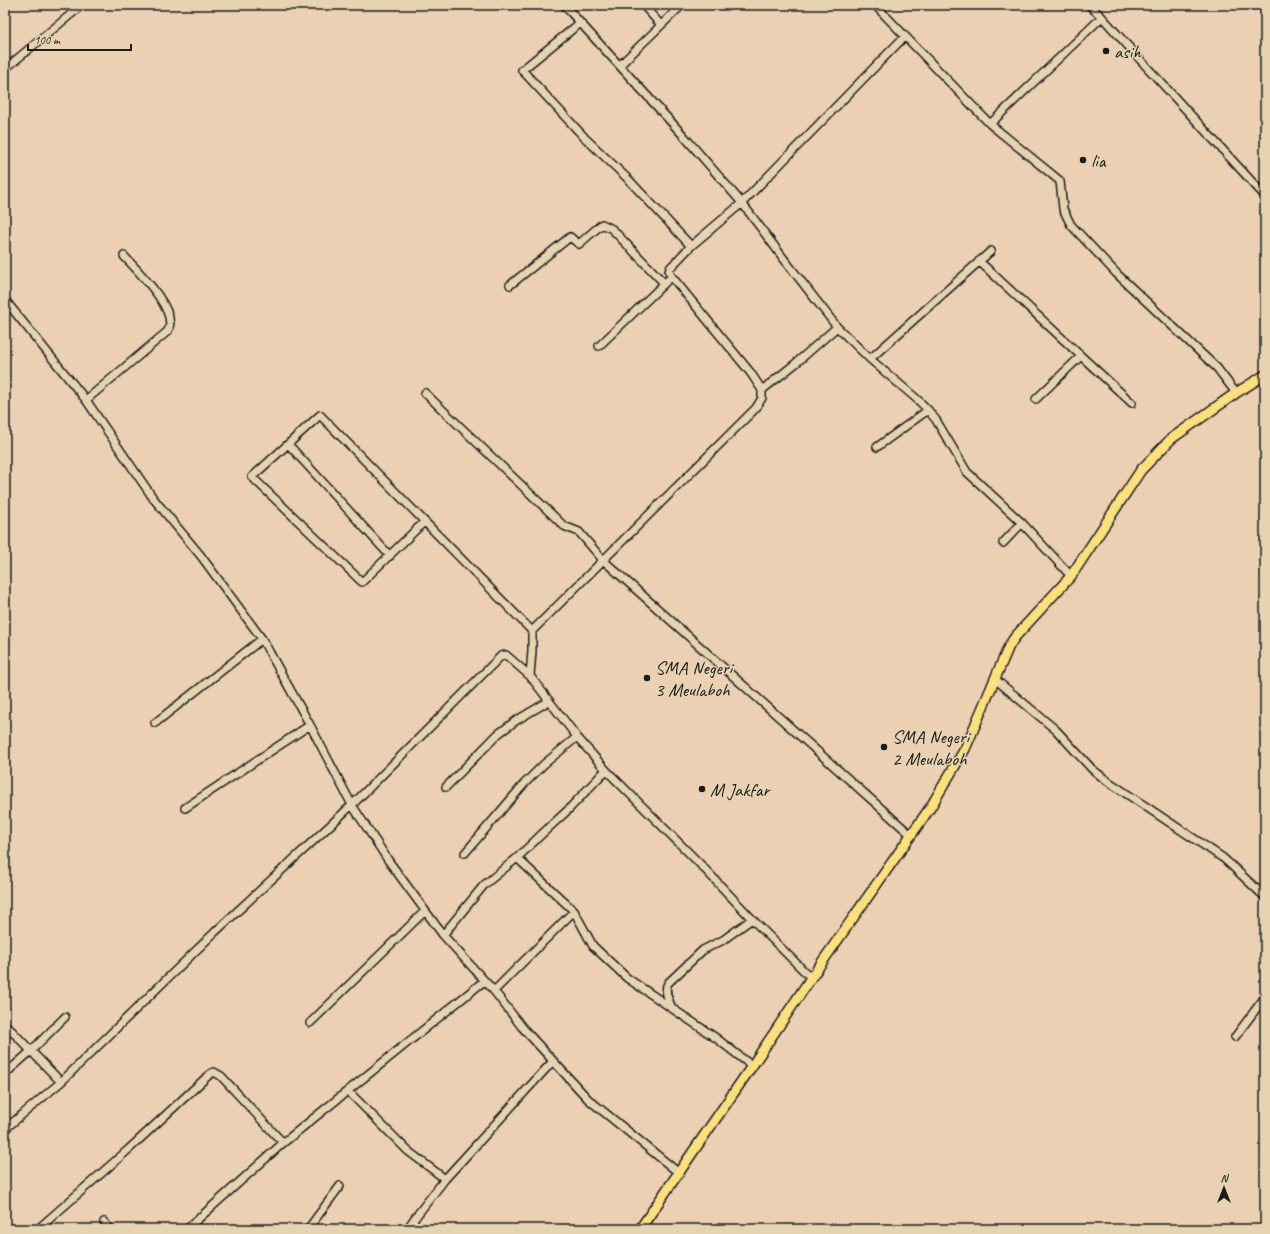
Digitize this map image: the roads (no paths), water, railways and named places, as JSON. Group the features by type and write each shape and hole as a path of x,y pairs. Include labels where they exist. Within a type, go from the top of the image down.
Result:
{"main road":[{"path":"640,1229 811,978 930,808 965,749 1009,646 1015,637 1071,576 1141,470 1149,461 1171,439 1236,393 1265,375"}],"street":[{"path":"5,69 82,5"},
{"path":"564,5 706,160 742,202 837,327 870,359 928,410 936,420 967,472 1022,523 1071,576"},
{"path":"643,5 661,25"},
{"path":"620,65 682,5"},
{"path":"875,5 990,124 1060,181 1063,209 1071,225 1117,274 1217,368 1236,393"},
{"path":"1089,5 1102,17 1265,196"},
{"path":"990,124 1102,17"},
{"path":"580,23 522,70 585,138 627,178 691,246"},
{"path":"532,631 756,408 762,398 762,390 750,372 672,277 669,272 670,268 691,246 742,202 905,36"},
{"path":"510,285 570,237 579,244 602,224 612,229 664,282"},
{"path":"870,359 991,251"},
{"path":"86,400 168,331 170,327 168,315 162,301 124,256"},
{"path":"979,261 1132,403"},
{"path":"599,346 664,282 672,277"},
{"path":"5,300 86,400 153,498 202,556 262,639 310,725 352,805 388,860 443,935 494,991 522,1027 588,1099 679,1173"},
{"path":"762,390 795,364 837,327"},
{"path":"1036,399 1081,356"},
{"path":"425,393 564,526 579,532 603,560 911,835"},
{"path":"877,448 928,410"},
{"path":"424,522 362,582 252,477 320,415 532,631 530,676"},
{"path":"288,444 390,556"},
{"path":"1003,543 1022,523"},
{"path":"156,723 262,639"},
{"path":"5,1130 61,1082 215,932 352,805 501,656 506,655 530,676 577,738 606,770 699,862 752,919 811,978"},
{"path":"995,679 1056,730 1092,769 1131,797 1223,858 1265,897"},
{"path":"446,787 498,734 517,720 549,701"},
{"path":"185,808 310,725"},
{"path":"465,853 524,784 544,764 577,738"},
{"path":"443,935 484,885 518,858 542,833 568,810 606,770"},
{"path":"518,858 574,911 593,946 627,978 716,1038 752,1066"},
{"path":"310,1023 425,911"},
{"path":"494,991 574,911"},
{"path":"671,1007 666,986 668,983 703,950 723,940 752,919"},
{"path":"187,1229 283,1143 484,981"},
{"path":"1235,1037 1265,997"},
{"path":"5,1074 31,1051 65,1017"},
{"path":"8,1027 61,1082"},
{"path":"407,1229 445,1180 553,1061"},
{"path":"38,1229 214,1072 221,1076 283,1143"},
{"path":"348,1091 408,1151 445,1180"},
{"path":"308,1229 340,1186"},
{"path":"104,1222 110,1229"}],"place":[{"name":"asih","path":"1106,51"},
{"name":"lia","path":"1083,160"},
{"name":"SMA Negeri 3 Meulaboh","path":"647,678"},
{"name":"SMA Negeri 2 Meulaboh","path":"884,747"},
{"name":"M Jakfar","path":"702,789"}]}
